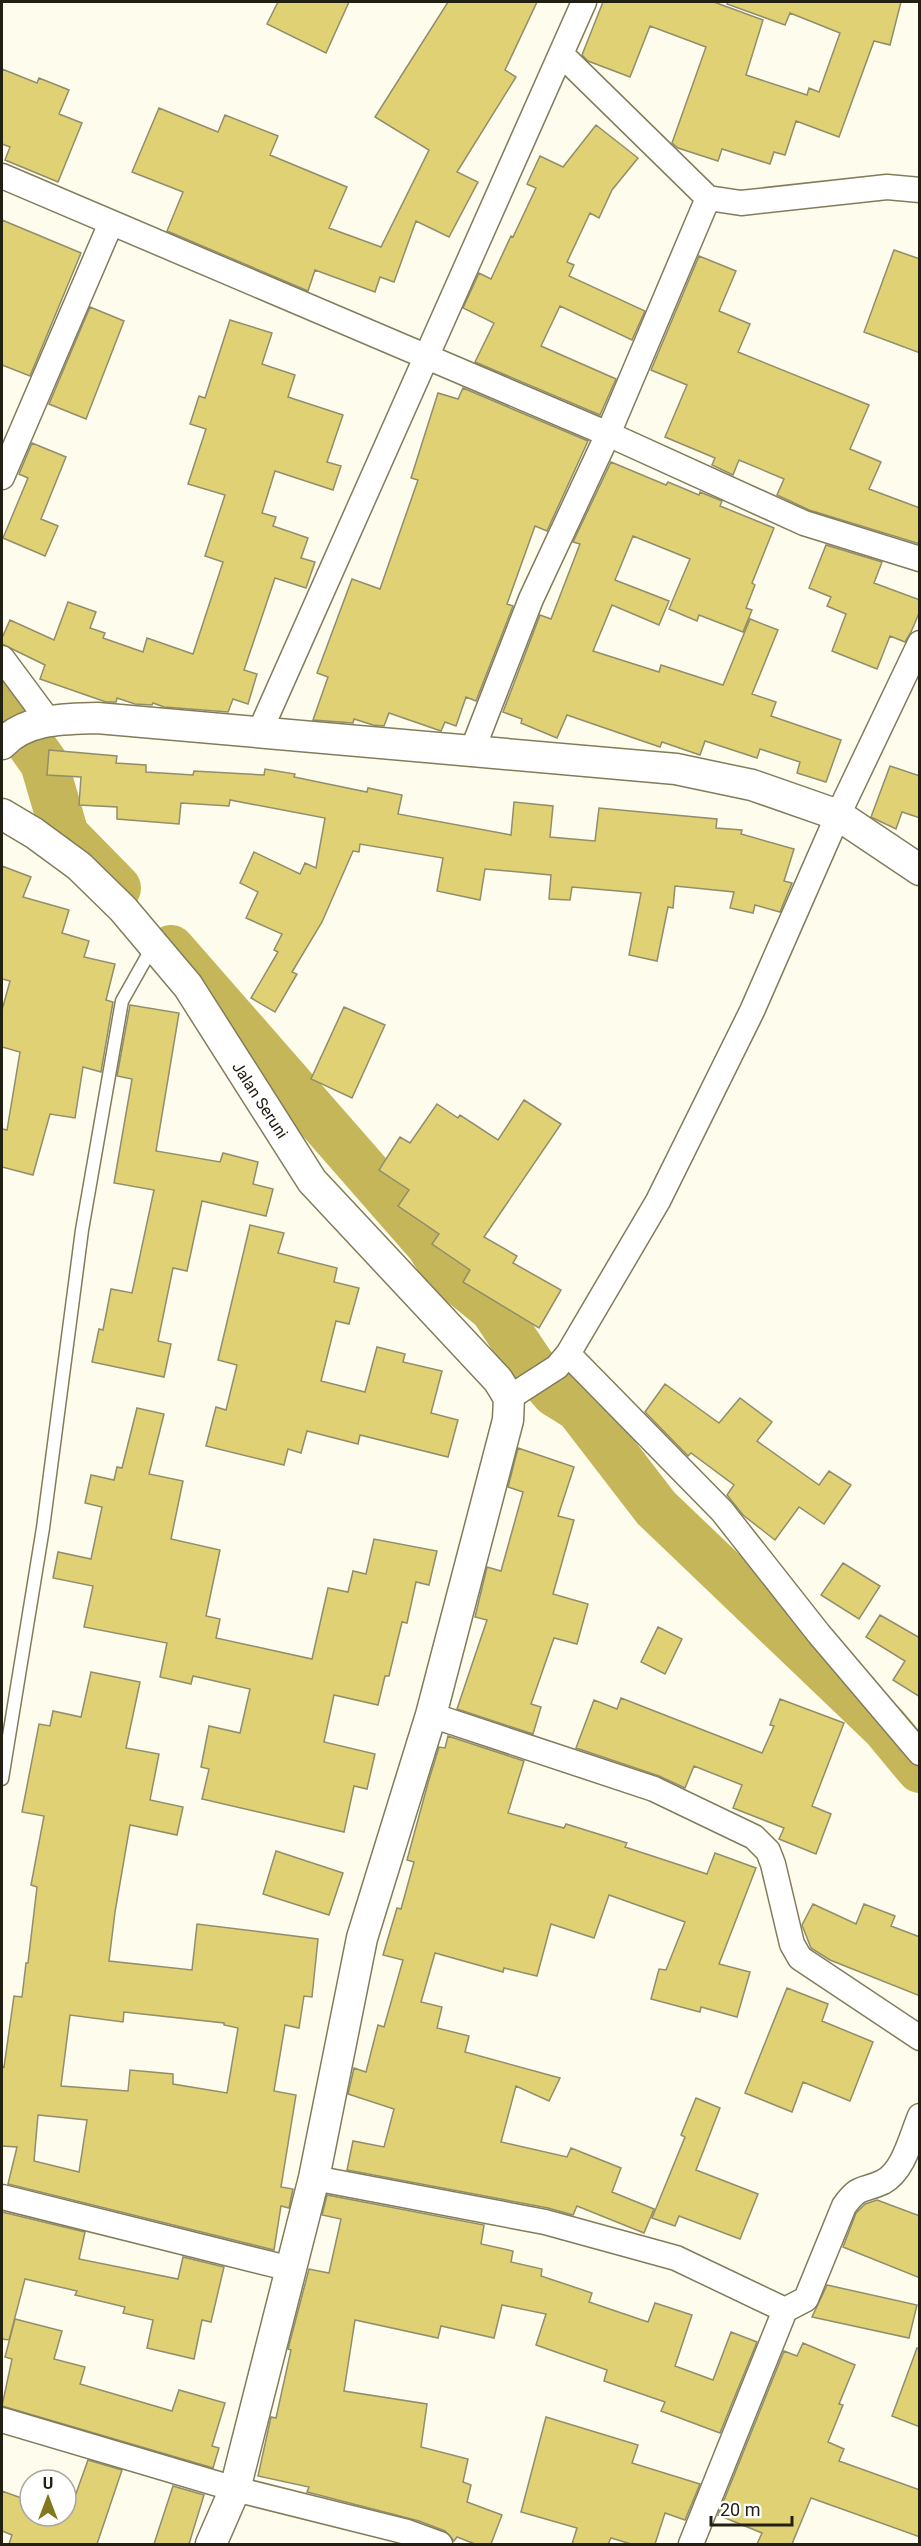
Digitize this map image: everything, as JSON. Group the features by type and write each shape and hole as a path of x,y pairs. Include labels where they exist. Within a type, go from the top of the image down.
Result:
{"street":[{"path":"260,731 584,2"},
{"path":"561,54 708,198 741,202 887,187 920,190"},
{"path":"2,176 608,434 804,523 920,559"},
{"path":"472,751 531,600 608,434 708,198"},
{"path":"2,477 111,223"},
{"path":"211,2544 235,2489 314,2178 362,1938 431,1715 508,1420 518,1392 563,1360 658,1202 752,1011 838,815 920,643"},
{"path":"2,658 21,733 97,718 676,769 752,785 838,815 920,870"},
{"name":"Jalan Seruni","path":"2,814 34,833 79,866 123,909 188,986 312,1181 498,1380 518,1392"},
{"path":"563,1360 722,1511 819,1634 920,1753"},
{"path":"431,1715 654,1789 754,1838 768,1851 792,1944 800,1958 920,2038"},
{"path":"691,2544 785,2310 806,2299 844,2206 851,2196 858,2189 883,2181 895,2172 920,2116"},
{"path":"314,2178 545,2222 676,2258 785,2310"},
{"path":"2,2197 291,2270"},
{"path":"2,2420 235,2489 407,2532 440,2544"}],"lane":[{"path":"2,1779 43,1528 82,1230 122,1001 154,945"}],"building":[{"path":"278,2 349,2 326,53 267,24"},
{"path":"448,2 537,2 505,70 516,77 457,172 478,182 449,237 416,221 394,282 380,277 375,292 315,270 308,291 167,231 183,192 132,172 159,108 218,132 225,115 278,136 270,155 347,187 329,228 381,247 429,150 375,117"},
{"path":"603,2 714,2 763,20 746,75 807,95 809,88 819,92 840,33 790,13 785,25 727,4 727,2 901,2 890,45 874,41 839,137 796,121 785,155 774,152 770,164 722,149 718,161 678,148 672,143 706,47 650,26 630,77 588,61 582,55"},
{"path":"2,69 37,83 39,78 69,90 59,114 82,123 58,182 5,160 10,147 2,144"},
{"path":"596,125 638,158 612,190 599,218 590,213 567,262 574,265 569,276 645,311 632,340 560,306 541,346 616,379 600,415 475,362 494,323 463,308 479,273 491,279 511,236 513,237 536,188 527,184 540,156 563,167"},
{"path":"2,220 81,253 30,376 2,365"},
{"path":"894,250 920,259 920,353 864,332"},
{"path":"699,256 736,271 719,311 750,324 738,352 869,405 850,449 881,462 869,489 920,508 920,544 809,510 777,495 784,479 739,460 733,475 712,465 715,458 665,437 687,385 651,370"},
{"path":"90,307 124,321 86,419 49,404"},
{"path":"230,320 272,333 262,364 295,375 288,397 343,415 327,462 341,466 333,490 275,471 262,513 276,517 273,526 308,538 301,558 315,562 306,588 275,578 244,670 257,674 248,704 233,699 228,712 164,707 153,703 152,705 135,704 117,698 116,702 106,702 40,679 45,665 2,644 2,638 10,620 54,640 68,602 96,612 90,628 105,633 103,638 143,652 147,638 193,654 223,562 205,556 225,495 188,484 206,429 190,424 199,396 205,398"},
{"path":"463,388 588,441 547,531 535,526 507,604 513,606 476,701 466,697 456,726 445,722 441,731 389,713 384,726 354,719 353,723 313,720 328,677 317,673 352,579 380,589 418,480 411,478 438,393 458,399"},
{"path":"32,443 66,457 41,519 58,526 45,556 3,538 28,478 19,474"},
{"path":"611,462 666,485 668,482 699,495 700,492 722,501 720,506 774,528 752,583 755,585 746,608 752,610 743,632 699,615 697,621 669,609 690,559 633,536 615,580 669,601 659,625 612,605 593,651 659,672 661,665 723,685 750,619 778,630 752,694 776,702 771,716 841,740 826,782 797,773 800,762 760,749 757,758 705,741 700,755 662,742 660,747 567,715 557,738 521,723 522,719 503,712 540,615 551,619 580,544 573,542"},
{"path":"826,545 882,562 874,583 920,600 920,611 905,642 890,636 877,669 832,651 846,614 827,606 831,597 809,588"},
{"path":"49,750 117,756 116,763 146,765 146,772 193,775 194,771 264,775 265,769 295,774 294,777 367,792 368,788 402,795 398,814 511,835 514,802 553,806 550,837 595,841 599,808 717,819 716,828 742,830 741,834 794,849 784,881 792,883 780,912 755,905 753,913 730,908 734,892 675,886 673,908 668,907 657,961 629,955 641,893 572,887 570,900 549,899 551,875 485,869 480,900 437,891 443,858 360,844 359,852 353,851 322,922 292,972 297,974 275,1012 251,998 278,952 274,950 282,934 246,918 258,892 240,883 254,852 300,874 305,863 316,868 325,818 230,800 229,806 181,803 179,824 117,819 117,807 79,805 81,777 47,775"},
{"path":"890,766 920,776 920,818 902,812 896,829 871,817"},
{"path":"2,866 31,877 23,897 69,910 62,933 89,941 84,957 115,964 106,1000 113,1002 101,1072 83,1067 75,1118 50,1114 33,1175 2,1167 2,1129 7,1130 20,1052 2,1047 2,1010 10,981 2,979"},
{"path":"130,1005 179,1013 156,1151 220,1162 223,1153 258,1162 253,1184 273,1189 266,1216 202,1201 187,1271 173,1268 158,1341 171,1344 164,1377 92,1362 99,1329 103,1330 111,1289 132,1293 154,1190 114,1183 132,1079 117,1076"},
{"path":"344,1007 385,1025 352,1098 311,1079"},
{"path":"524,1100 561,1124 484,1237 517,1256 513,1263 561,1290 539,1328 463,1282 470,1270 432,1244 439,1234 398,1206 409,1190 379,1170 400,1137 410,1143 437,1104 458,1118 460,1115 498,1140"},
{"path":"250,1225 284,1233 278,1253 337,1268 334,1282 359,1288 349,1324 336,1321 321,1381 365,1392 377,1347 405,1354 403,1362 442,1371 431,1413 458,1420 448,1457 360,1435 358,1444 307,1431 301,1453 288,1449 284,1465 206,1446 216,1407 226,1410 237,1365 218,1360"},
{"path":"665,1384 719,1423 740,1398 772,1422 757,1441 819,1485 829,1471 851,1485 824,1524 799,1507 775,1540 743,1515 727,1495 734,1485 691,1453 688,1456 645,1412"},
{"path":"137,1408 164,1414 149,1474 183,1481 171,1539 220,1550 206,1616 220,1619 216,1638 312,1659 328,1588 348,1592 353,1571 366,1574 374,1539 437,1551 429,1585 416,1582 407,1623 402,1622 389,1676 385,1676 378,1705 334,1695 324,1742 375,1754 367,1789 354,1786 344,1832 202,1799 209,1769 201,1767 209,1726 240,1733 250,1689 193,1676 191,1684 160,1677 167,1643 84,1627 93,1586 53,1578 58,1552 91,1559 102,1507 85,1503 91,1475 114,1480 117,1467 122,1468"},
{"path":"518,1448 574,1467 558,1516 574,1520 553,1594 588,1604 577,1644 554,1638 531,1704 541,1707 533,1734 457,1709 487,1620 475,1617 487,1567 501,1571 523,1492 508,1487"},
{"path":"843,1563 880,1586 859,1619 821,1595"},
{"path":"880,1615 920,1638 920,1697 893,1680 905,1661 866,1637"},
{"path":"658,1627 682,1639 665,1674 641,1662"},
{"path":"91,1672 140,1682 126,1748 159,1754 150,1800 183,1807 177,1835 130,1825 109,1961 192,1970 197,1924 318,1939 312,1997 304,1996 299,2028 285,2025 274,2091 296,2095 281,2187 293,2189 289,2208 281,2206 274,2250 8,2184 17,2147 2,2146 2,2066 4,2067 14,1996 22,1997 26,1963 28,1963 37,1887 31,1885 44,1816 22,1812 39,1724 50,1726 53,1711 81,1717","holes":["124,2012 224,2023 224,2025 238,2028 227,2093 173,2084 173,2074 130,2070 128,2091 61,2086 70,2015 123,2022","38,2115 87,2120 79,2172 34,2161"]},
{"path":"621,1698 762,1753 774,1726 770,1725 780,1699 844,1723 812,1806 831,1814 816,1854 779,1839 784,1828 733,1808 742,1785 694,1766 685,1788 659,1776 576,1748 594,1700 617,1709"},
{"path":"448,1736 524,1761 508,1813 564,1828 566,1824 627,1843 625,1847 707,1874 715,1853 756,1868 719,1964 750,1972 737,2017 701,2007 700,2012 651,1999 659,1969 666,1970 685,1922 609,1895 594,1938 551,1924 537,1976 504,1968 503,1972 435,1953 421,2002 442,2007 437,2028 469,2036 465,2052 560,2078 549,2101 516,2086 501,2142 567,2157 571,2148 621,2168 612,2192 654,2209 644,2233 577,2206 573,2215 548,2208 347,2170 353,2141 384,2147 394,2109 348,2094 354,2068 366,2072 378,2025 384,2027 403,1960 383,1955 397,1908 401,1909 414,1862 407,1860 428,1783 439,1747 445,1748"},
{"path":"276,1851 343,1873 329,1915 263,1894"},
{"path":"813,1904 856,1924 864,1904 895,1916 891,1926 920,1937 920,1996 830,1960 811,1948 802,1925"},
{"path":"787,1988 828,2004 822,2021 873,2042 850,2101 803,2082 792,2112 745,2093"},
{"path":"696,2098 720,2108 696,2170 758,2194 740,2239 679,2216 675,2226 652,2218 685,2137 681,2135"},
{"path":"327,2195 484,2225 481,2244 513,2251 511,2262 542,2269 541,2276 592,2293 589,2302 648,2322 655,2303 692,2315 675,2366 713,2380 731,2332 757,2342 720,2433 661,2411 665,2402 604,2381 607,2370 536,2345 546,2314 502,2305 494,2338 441,2326 438,2338 355,2320 344,2391 427,2404 421,2447 468,2459 463,2482 471,2485 467,2502 502,2515 491,2544 475,2544 457,2537 454,2541 445,2531 419,2521 307,2492 309,2487 258,2476 271,2417 276,2418 291,2350 288,2349 309,2269 329,2273 341,2219 322,2215"},
{"path":"877,2200 920,2216 920,2278 843,2247 856,2213 865,2204"},
{"path":"2,2212 85,2232 79,2259 178,2279 183,2257 224,2267 211,2322 202,2320 194,2359 147,2348 153,2320 123,2313 125,2307 75,2295 77,2291 25,2279 9,2340 2,2339"},
{"path":"827,2285 917,2305 909,2338 812,2317"},
{"path":"15,2319 62,2331 54,2359 85,2367 80,2384 172,2411 179,2390 225,2403 212,2446 219,2448 213,2468 2,2406 12,2359 5,2357"},
{"path":"803,2343 855,2365 839,2404 843,2405 828,2442 844,2449 839,2461 920,2490 920,2537 811,2498 792,2544 757,2544 762,2533 718,2515 784,2351 797,2356"},
{"path":"917,2348 920,2349 920,2427 892,2416"},
{"path":"546,2417 638,2445 632,2463 700,2484 685,2520 665,2513 655,2544 631,2544 611,2538 608,2544 572,2544 577,2528 521,2512"},
{"path":"88,2460 122,2470 97,2544 9,2544 12,2535 2,2531 2,2491 18,2497 18,2528 78,2528 78,2488"},
{"path":"173,2486 204,2495 189,2544 154,2544"}],"waterway":[{"path":"2,704 44,763 65,835 117,888"},
{"path":"171,949 430,1245 445,1269 493,1308 531,1365 555,1393 579,1408 656,1508 885,1727 920,1769"}]}
